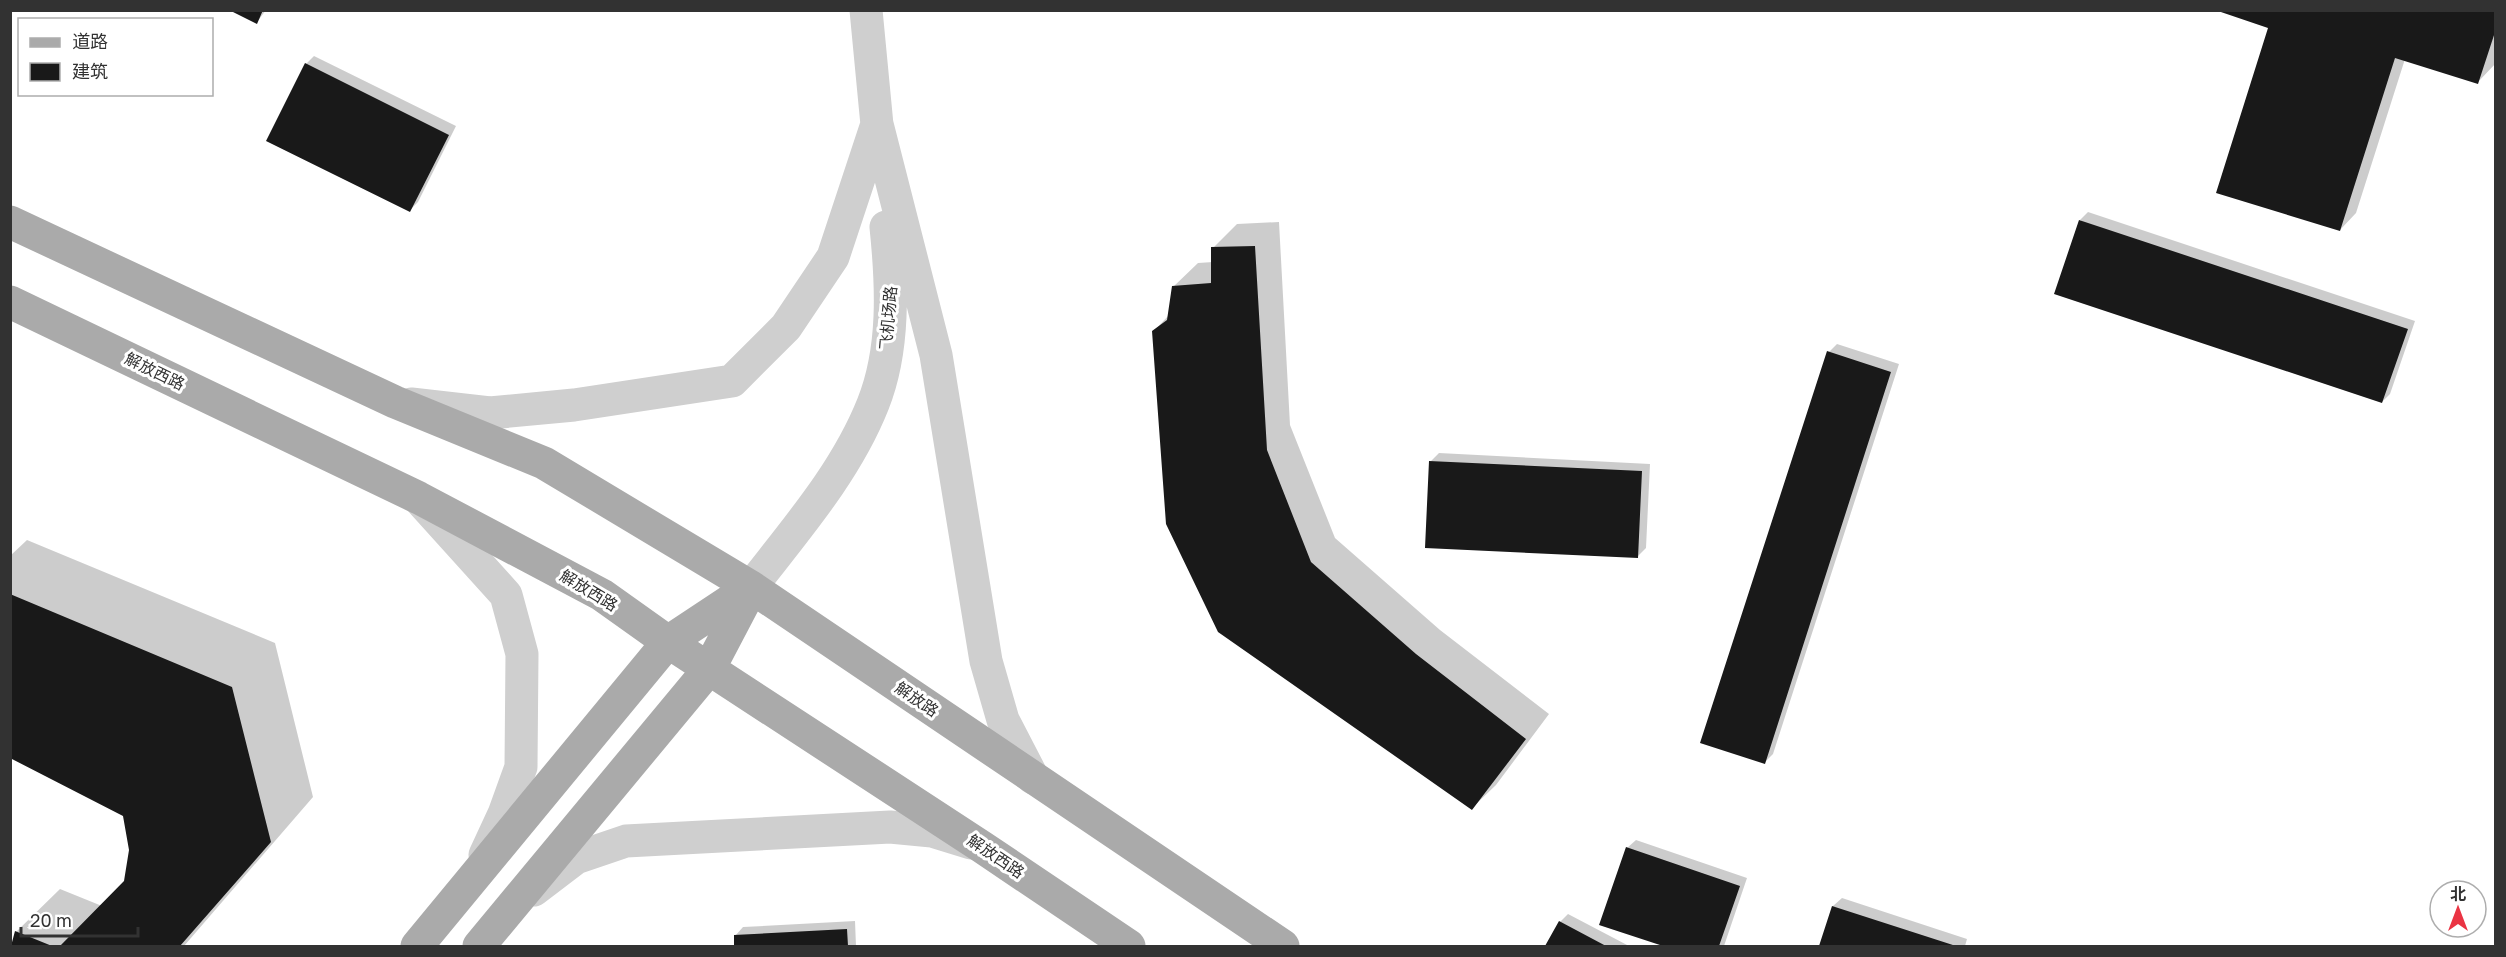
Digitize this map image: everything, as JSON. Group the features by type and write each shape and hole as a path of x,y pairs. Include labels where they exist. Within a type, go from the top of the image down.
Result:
{"main road":[{"path":"10,222 394,402"},
{"name":"解放西路","path":"10,302 419,498 602,595 668,642 1129,946"},
{"name":"解放路","path":"394,402 544,464 752,587 1283,946"},
{"path":"417,946 668,642 752,587"},
{"path":"478,946 709,669 752,587"}],"street":[{"name":"飞机场路","path":"752,587 851,452 874,402 887,347 891,281 866,10"},
{"path":"394,402 490,413 574,405 732,381 786,327 833,257 877,124"},
{"path":"877,124 936,355 986,661 1003,720 1033,778"},
{"path":"419,498 506,595 522,654 521,767 504,814 475,876"},
{"path":"509,910 576,858 626,841 890,827 932,831 982,847"}],"building":[{"path":"229,10 263,10 257,24"},
{"path":"2215,10 2496,10 2496,29 2478,84 2395,58 2340,231 2216,193 2268,28"},
{"path":"305,63 449,135 410,212 266,141"},
{"path":"2079,220 2408,329 2382,403 2054,294"},
{"path":"1255,246 1267,450 1311,562 1416,654 1526,739 1472,810 1218,632 1166,524 1152,331 1167,320 1172,286 1211,283 1211,247"},
{"path":"1827,351 1891,372 1765,764 1700,743"},
{"path":"1429,461 1642,471 1638,558 1425,548"},
{"path":"10,594 232,687 271,842 180,946 60,946 124,881 129,850 123,816 10,758"},
{"path":"1626,847 1740,886 1719,946 1663,946 1599,925"},
{"path":"1832,906 1956,946 1819,946"},
{"path":"1559,921 1606,946 1545,946"},
{"path":"847,929 848,946 734,946 734,935"},
{"path":"15,931 52,946 11,946"}]}
